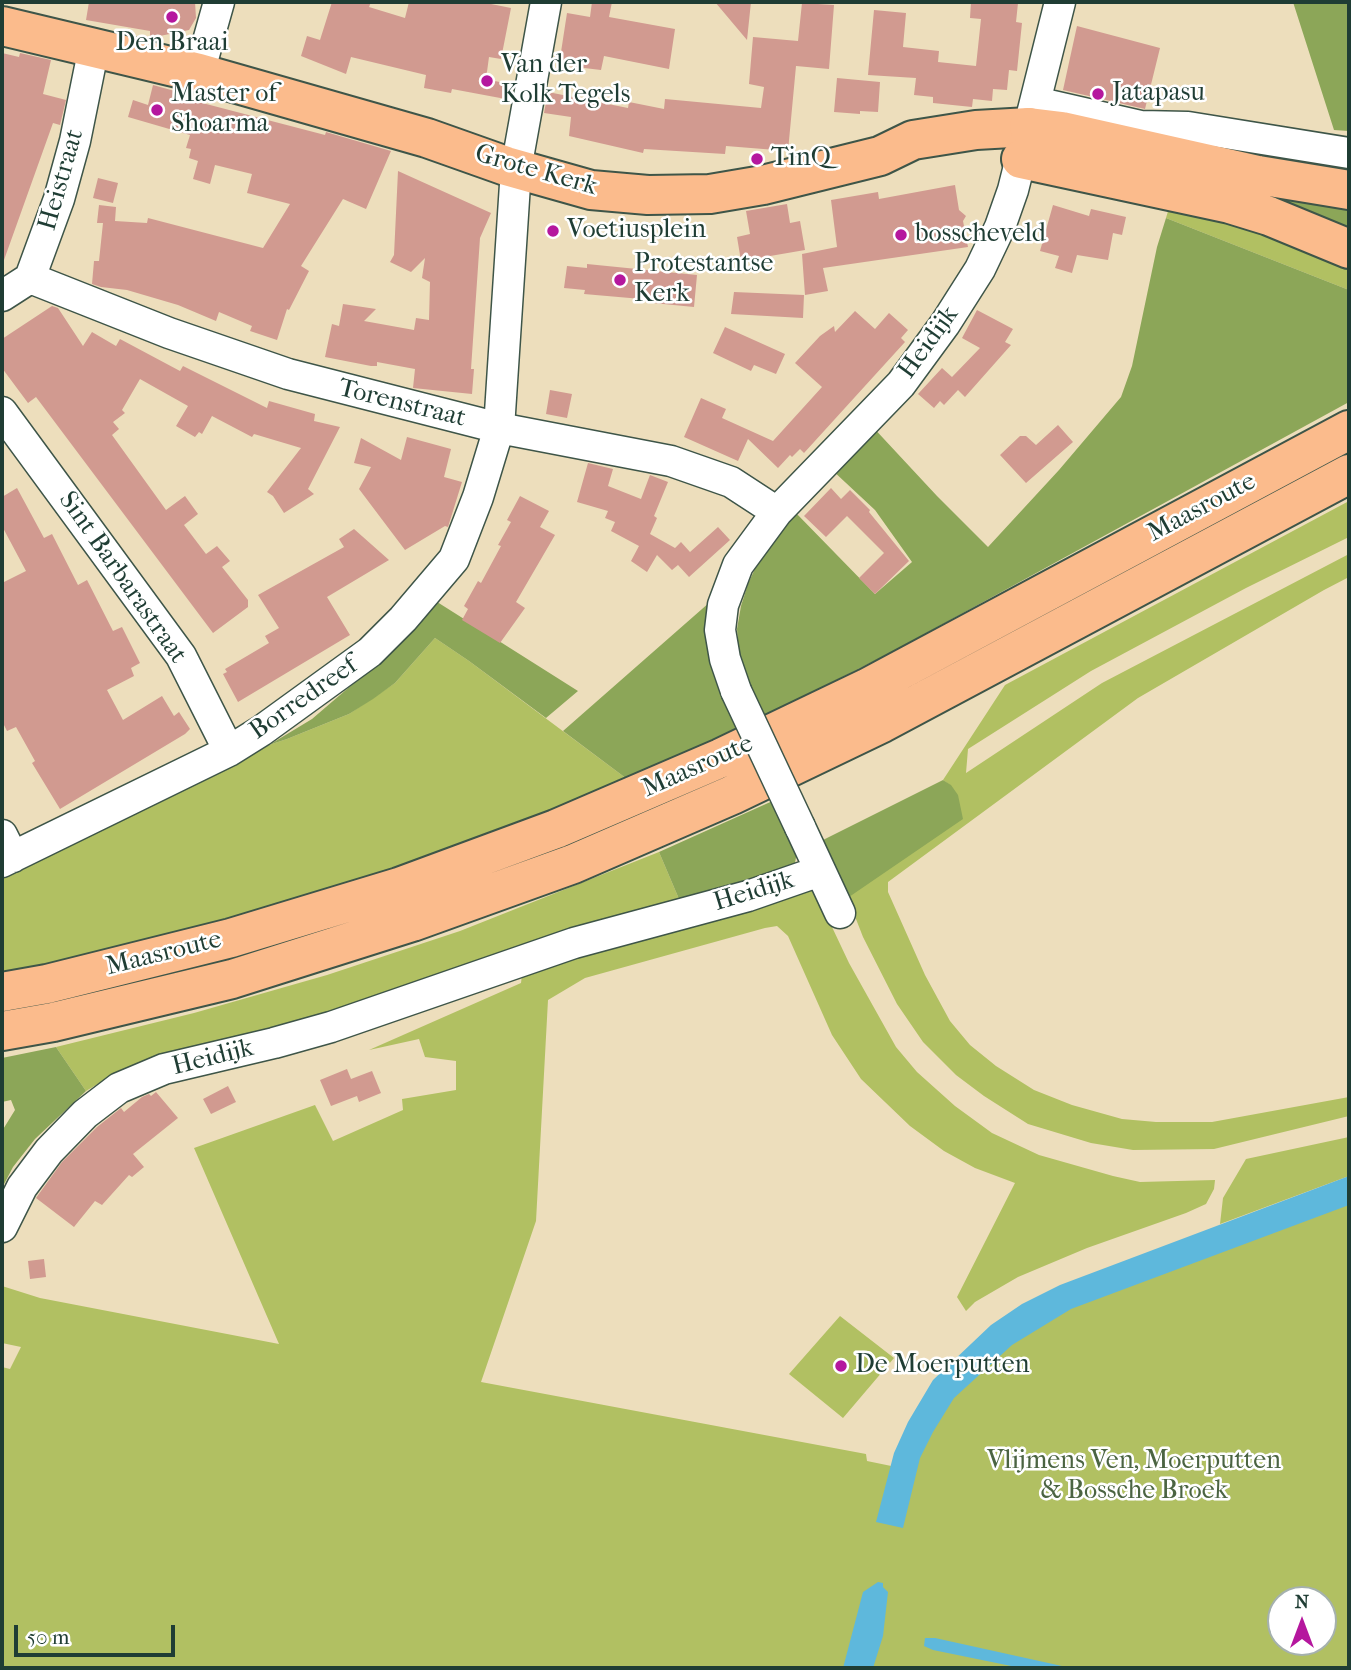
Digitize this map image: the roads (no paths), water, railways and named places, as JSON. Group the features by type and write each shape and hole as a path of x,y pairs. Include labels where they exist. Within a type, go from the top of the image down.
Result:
{"main road":[{"name":"Grote Kerk","path":"2,26 199,74 427,138 516,169 591,190 648,195 710,194 763,186 880,156 984,155 1029,129"},
{"path":"1029,129 1062,131 1258,175 1349,190"},
{"path":"1029,129 1269,216 1349,249"},
{"name":"Maasroute","path":"2,992 47,984 231,937 399,887 556,830 722,758 867,688 1349,430"},
{"name":"Maasroute","path":"2,1031 53,1022 232,979 412,922 572,864 732,795 882,723 1349,474"}],"street":[{"path":"199,74 219,2"},
{"name":"Borredreef","path":"6,851 229,751 261,732 370,652 403,619 454,559 478,497 499,428 516,169 546,2"},
{"name":"Heidijk","path":"2,1227 22,1187 49,1152 85,1114 119,1088 164,1069 320,1030 574,943 747,896 820,871 736,691 725,659 720,630 723,605 738,565 777,512 901,384 945,324 980,269 1000,227 1013,190 1060,2"},
{"name":"Heistraat","path":"30,278 60,199 94,47"},
{"path":"1029,129 1188,127 1349,153"},
{"path":"2,296 30,278"},
{"name":"Torenstraat","path":"30,278 259,366 499,428 671,461 731,482 777,512"},
{"name":"Sint Barbarastraat","path":"2,412 181,656 229,751"},
{"path":"820,871 840,913"}],"water":[{"path":"1349,1176 1349,1205 1071,1309 1012,1345 954,1398 933,1432 920,1458 903,1528 876,1522 894,1453 908,1422 933,1380 991,1325 1022,1304 1060,1285"},
{"path":"878,1582 883,1583 888,1592 883,1636 873,1668 843,1668 863,1592"},
{"path":"925,1638 1071,1668 1021,1668 933,1650 924,1646"}],"place":[{"name":"Den Braai","path":"172,17"},
{"name":"Van der Kolk Tegels","path":"487,81"},
{"name":"Jatapasu","path":"1098,94"},
{"name":"Master of Shoarma","path":"157,110"},
{"name":"TinQ","path":"757,159"},
{"name":"Voetiusplein","path":"553,231"},
{"name":"bosscheveld","path":"901,235"},
{"name":"Protestantse Kerk","path":"620,280"},
{"name":"De Moerputten","path":"841,1366"}],"park label":[{"name":"Vlijmens Ven, Moerputten & Bossche Broek","path":"1134,1477"}]}
